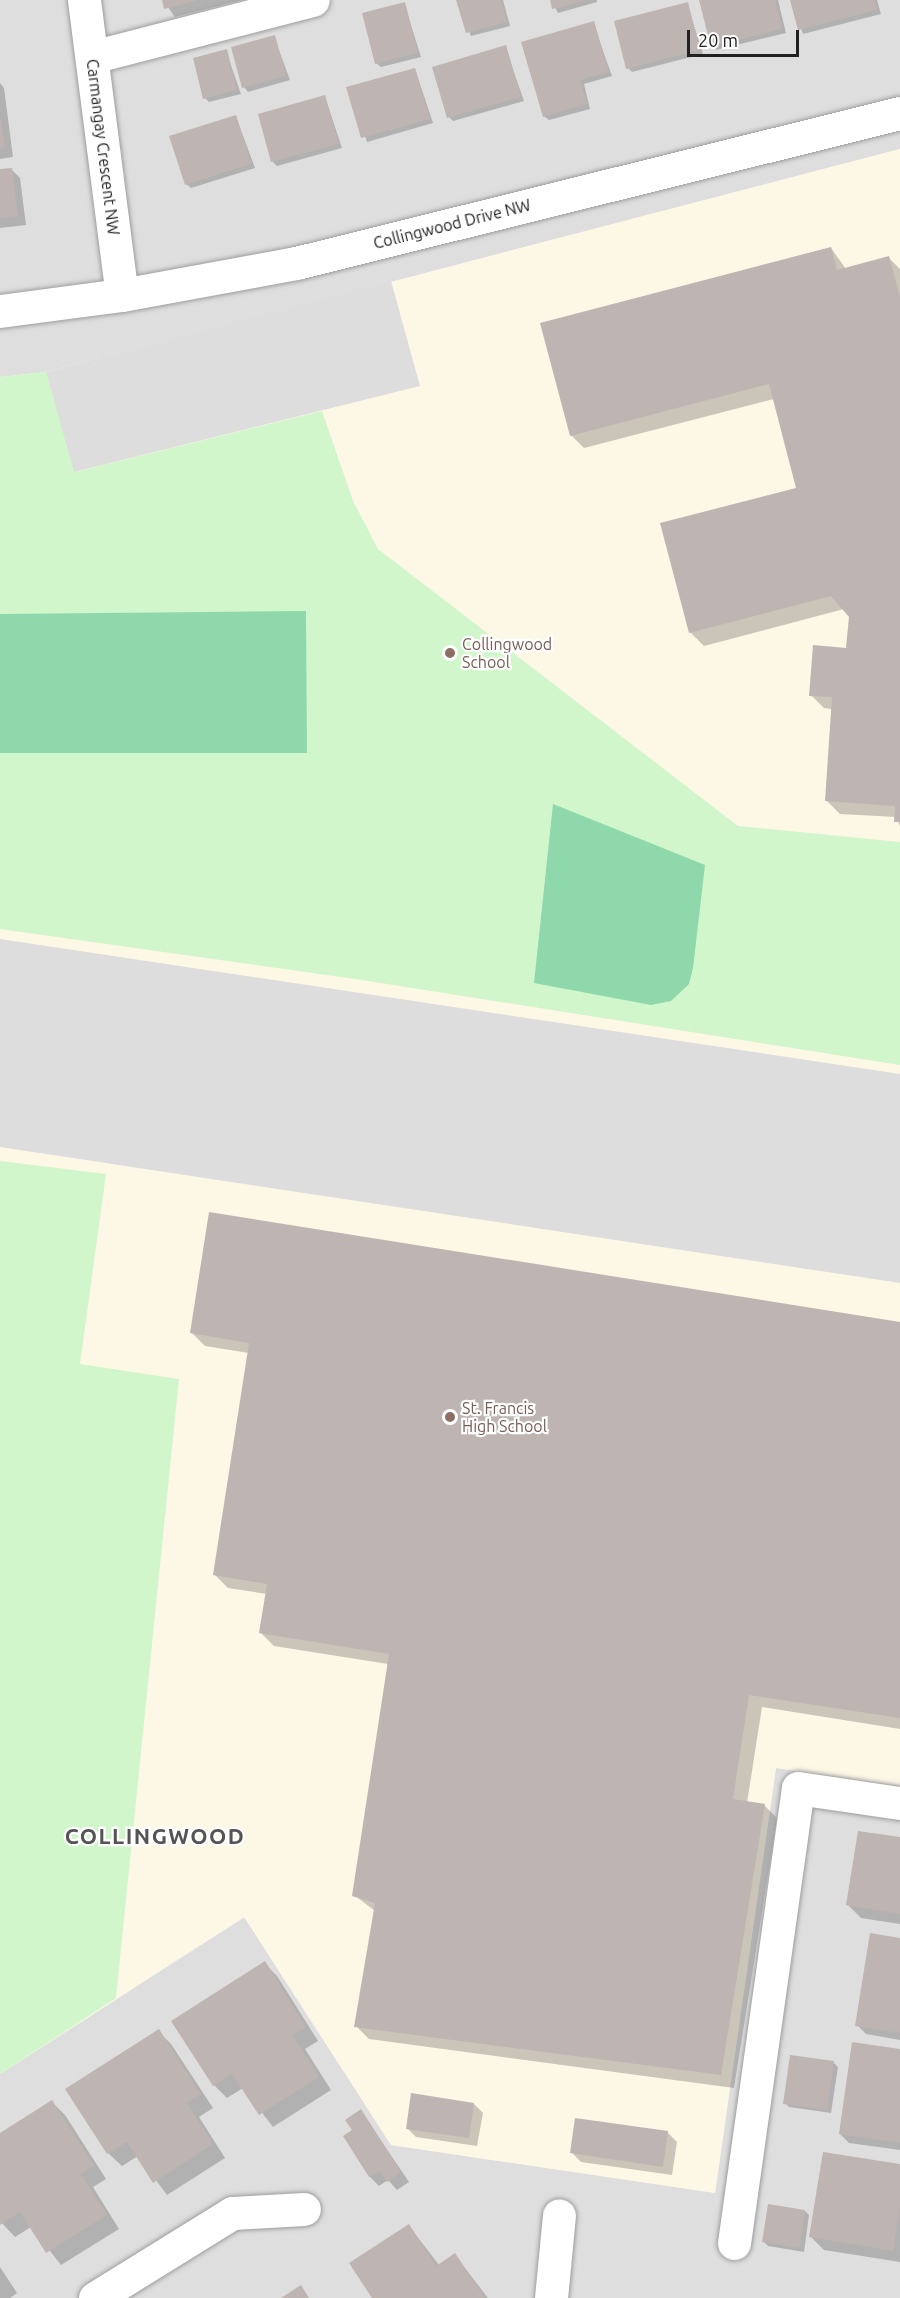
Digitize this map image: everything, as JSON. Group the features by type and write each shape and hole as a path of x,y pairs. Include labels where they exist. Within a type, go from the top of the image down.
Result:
{"street":[{"name":"Carmangay Crescent NW","path":"84,0 122,295"},
{"path":"92,57 312,0"},
{"name":"Collingwood Drive NW","path":"0,311 122,295 296,263 900,113"},
{"path":"734,2243 798,1788 900,1803"},
{"path":"95,2298 232,2213 304,2209"},
{"path":"551,2298 559,2215"}],"shaded area":[{"path":"0,0 900,0 900,149 46,372 0,377"},
{"path":"900,149 900,1786 776,1768 715,2193 391,2145 244,1917 0,2074 0,377 46,372"},
{"path":"391,281 420,386 74,472 46,372"},
{"path":"0,939 900,1074 900,1283 0,1147"},
{"path":"776,1768 900,1786 900,2298 0,2298 0,2074 245,1917 391,2145 715,2193"}],"green space":[{"path":"46,372 75,472 322,411 353,501 378,549 738,826 900,842 900,1065 362,980 0,929 0,377"},
{"path":"306,611 307,753 0,753 0,614"},
{"path":"553,804 705,865 693,968 689,984 671,1001 651,1005 534,983"},
{"path":"0,1161 106,1174 80,1364 179,1379 116,1998 0,2074"}],"building":[{"path":"162,0 196,0 196,1 164,9"},
{"path":"456,0 501,0 507,22 466,33"},
{"path":"550,0 584,0 584,1 552,9"},
{"path":"699,0 775,0 782,29 711,47"},
{"path":"790,0 875,0 877,10 798,30"},
{"path":"405,2 418,53 375,64 362,13"},
{"path":"688,2 700,50 626,69 614,21"},
{"path":"594,21 609,72 580,80 587,104 543,117 521,42"},
{"path":"275,35 286,76 242,88 231,47"},
{"path":"506,45 521,97 447,118 432,67"},
{"path":"227,49 237,90 203,99 193,58"},
{"path":"415,68 430,119 361,138 346,87"},
{"path":"325,95 339,144 271,162 258,114"},
{"path":"236,115 251,164 185,185 169,136"},
{"path":"0,120 5,148 0,149"},
{"path":"12,168 18,216 0,218 0,169"},
{"path":"831,247 837,270 889,256 900,297 900,822 894,822 895,806 825,801 832,697 809,696 813,645 846,648 849,617 831,596 689,633 660,523 796,488 769,384 570,436 540,323"},
{"path":"209,1212 900,1322 900,1718 749,1695 733,1799 765,1804 721,2075 354,2027 375,1903 352,1896 389,1654 259,1633 267,1584 213,1575 249,1343 190,1333"},
{"path":"858,1831 900,1837 900,1914 846,1905"},
{"path":"870,1933 900,1938 900,2033 855,2026"},
{"path":"265,1961 306,2027 293,2035 319,2077 259,2115 232,2074 213,2086 171,2021"},
{"path":"159,2029 201,2094 187,2103 213,2144 153,2183 127,2142 107,2154 65,2089"},
{"path":"852,2042 900,2049 900,2143 839,2134"},
{"path":"790,2055 834,2061 827,2110 783,2104"},
{"path":"411,2093 474,2103 469,2138 406,2129"},
{"path":"52,2100 94,2165 81,2174 107,2215 46,2253 20,2212 0,2225 0,2133"},
{"path":"361,2109 401,2172 387,2182 380,2171 369,2177 343,2136 352,2130 345,2120"},
{"path":"575,2118 668,2131 663,2167 570,2153"},
{"path":"823,2152 900,2164 900,2209 893,2251 809,2237"},
{"path":"768,2204 805,2210 800,2248 762,2242"},
{"path":"409,2224 436,2266 455,2253 485,2298 372,2298 349,2263"},
{"path":"301,2285 309,2298 281,2298"}],"place":[{"name":"Collingwood School","path":"450,653"},
{"name":"St. Francis High School","path":"450,1417"}],"district":[{"name":"COLLINGWOOD","path":"155,1836"}]}
